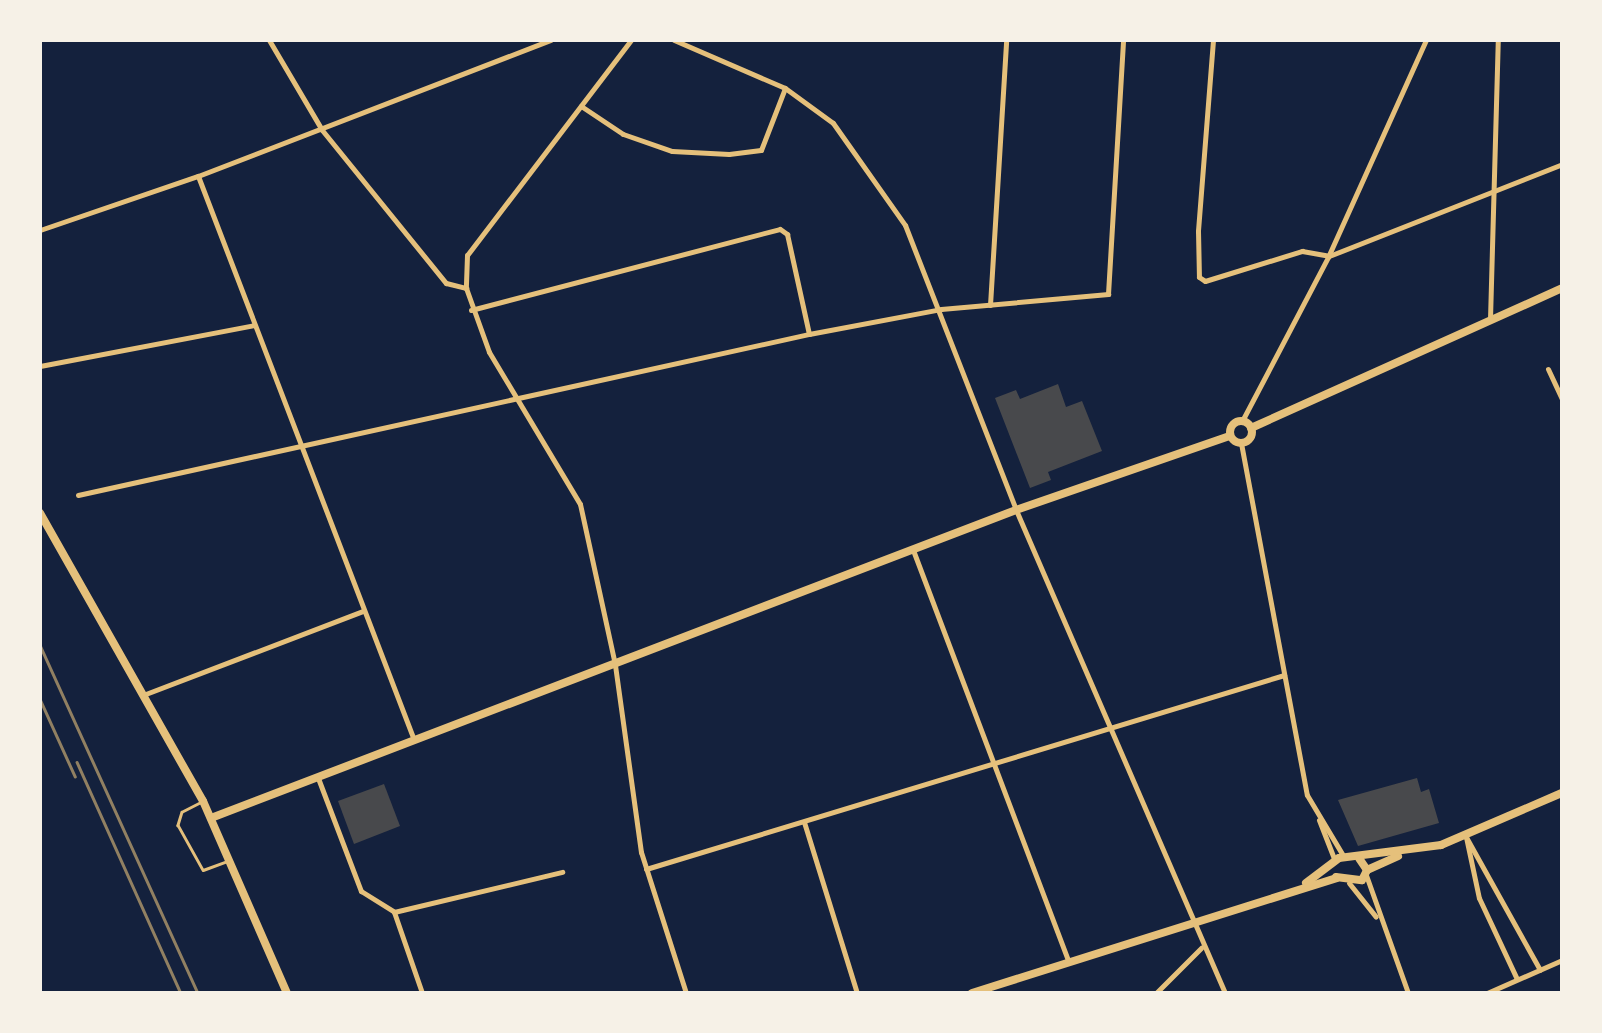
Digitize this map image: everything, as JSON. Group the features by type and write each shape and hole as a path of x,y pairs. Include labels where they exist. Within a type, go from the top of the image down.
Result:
{"street":[{"path":"269,40 322,130 446,283 466,288"},
{"path":"40,230 322,130 551,40"},
{"path":"631,40 467,254 466,288 471,310 580,504 614,665 646,870 686,993"},
{"path":"674,40 786,88 833,123 905,225 1016,510 1110,724 1201,948 1224,993"},
{"path":"990,305 1006,40"},
{"path":"78,495 810,334 941,310 1108,294 1123,40"},
{"path":"1212,40 1199,277 1302,251 1328,256 1562,164"},
{"path":"1230,436 1232,425 1245,417 1328,256 1426,40"},
{"path":"1490,322 1498,40"},
{"path":"580,106 623,134 672,151 729,154 761,150 786,88"},
{"path":"198,176 298,446 414,740"},
{"path":"471,310 780,229 787,234 810,334"},
{"path":"1241,444 1254,427 1562,288"},
{"path":"40,366 254,325"},
{"path":"1548,369 1562,399"},
{"path":"1245,417 1254,427"},
{"path":"211,818 1016,510 1230,436"},
{"path":"1230,436 1241,444 1312,803 1337,862 1336,878"},
{"path":"40,513 203,801 287,993"},
{"path":"912,550 1068,961"},
{"path":"144,695 363,611"},
{"path":"646,870 1110,724 1284,675"},
{"path":"318,778 362,891 394,912 422,993"},
{"path":"1298,888 1337,862 1406,852 1466,837 1562,792"},
{"path":"804,822 857,993"},
{"path":"1466,837 1540,970"},
{"path":"1466,837 1478,898 1517,979"},
{"path":"1349,883 1406,852"},
{"path":"1359,858 1408,993"},
{"path":"394,912 562,872"},
{"path":"972,993 1336,878 1349,883 1380,924"},
{"path":"1156,993 1201,948"},
{"path":"1487,993 1562,960"}],"lane":[{"path":"203,801 178,817 184,837 203,870 229,860"}],"building":[{"path":"1058,384 1066,407 1082,401 1102,451 1048,472 1051,480 1030,488 995,398 1016,390 1020,399"},
{"path":"1417,778 1421,792 1429,789 1439,823 1358,846 1338,800"},
{"path":"384,784 400,826 354,844 338,801"}],"railway":[{"path":"40,645 198,993"},
{"path":"40,699 75,776"},
{"path":"77,762 181,993"}]}
